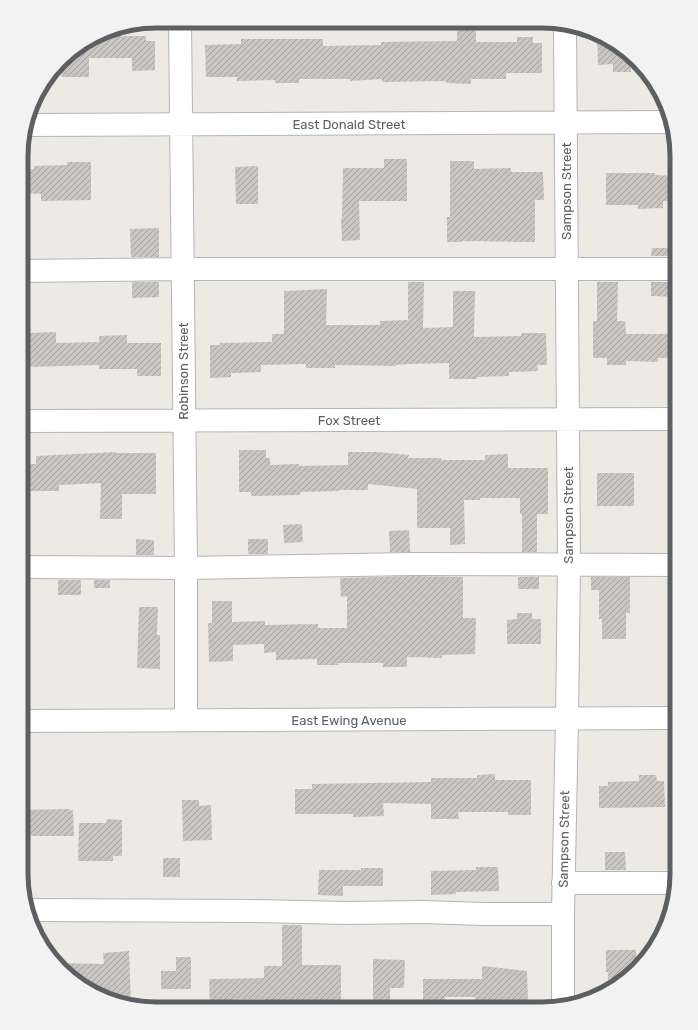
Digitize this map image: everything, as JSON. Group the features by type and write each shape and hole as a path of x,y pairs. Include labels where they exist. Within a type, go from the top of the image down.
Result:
{"street":[{"name":"Robinson Street","path":"180,28 186,568 186,720"},
{"name":"Sampson Street","path":"564,1000 563,883 569,564 565,30"},
{"name":"East Donald Street","path":"32,125 665,122"},
{"path":"28,272 182,269 670,269"},
{"name":"Fox Street","path":"28,421 670,419"},
{"path":"28,567 186,568 411,564 670,565"},
{"name":"East Ewing Avenue","path":"28,721 670,718"},
{"path":"563,883 670,883"},
{"path":"33,910 563,914"}],"building":[{"path":"457,28 476,28 476,42 517,42 517,37 533,37 533,43 542,43 542,73 506,73 506,79 471,79 471,84 446,83 446,81 382,82 382,79 350,81 350,79 299,79 299,83 275,83 275,80 237,81 237,77 206,77 205,45 241,44 241,39 323,39 323,46 381,45 381,42 457,41"},
{"path":"115,35 146,36 146,41 155,41 155,70 132,71 132,58 89,58 89,77 62,77 62,70 72,60 92,45"},
{"path":"597,41 620,55 631,65 631,72 613,72 613,64 598,65"},
{"path":"384,159 407,159 407,201 359,201 360,240 342,241 341,218 343,168 384,168"},
{"path":"450,161 474,161 474,169 511,168 511,172 543,172 544,200 535,200 535,242 447,242 447,217 450,217"},
{"path":"67,162 91,162 91,200 41,201 41,194 28,193 28,169 34,169 34,166 67,165"},
{"path":"258,166 258,204 236,204 235,167"},
{"path":"606,173 655,173 655,175 670,176 670,201 663,201 663,208 638,209 638,205 606,205"},
{"path":"159,228 159,257 131,257 130,229"},
{"path":"652,248 670,248 670,256 651,256"},
{"path":"132,282 159,282 159,297 132,298"},
{"path":"408,282 424,282 423,328 453,327 453,291 475,291 474,337 521,336 521,333 546,333 547,365 537,365 538,371 509,372 509,376 477,377 477,379 449,379 449,363 408,364 396,366 335,365 335,368 306,368 306,364 261,365 261,372 231,373 231,377 210,378 210,345 220,345 220,343 272,342 272,334 284,334 284,291 327,289 326,325 380,325 380,321 408,320"},
{"path":"597,282 618,282 617,321 625,321 626,334 670,334 669,358 658,358 658,362 626,361 626,365 607,365 607,358 593,358 593,321 597,321"},
{"path":"651,282 670,282 670,297 651,296"},
{"path":"56,332 56,343 99,342 99,336 127,335 127,343 161,343 161,376 137,376 137,369 99,369 99,365 29,367 28,333"},
{"path":"239,450 266,450 266,458 270,458 270,465 299,464 299,466 348,465 348,452 377,452 409,455 408,458 441,458 441,460 485,460 485,455 508,454 508,468 548,468 548,514 537,514 537,552 522,552 522,514 520,514 520,498 480,498 480,500 464,500 465,544 450,545 450,528 417,528 417,489 368,484 368,490 300,492 300,495 251,496 251,492 239,492"},
{"path":"116,452 156,453 156,494 122,494 122,519 100,519 101,483 59,485 59,491 29,491 29,464 36,464 36,456"},
{"path":"597,473 634,473 634,506 597,506"},
{"path":"302,524 303,542 284,543 283,525"},
{"path":"409,530 410,552 390,552 389,531"},
{"path":"136,539 154,540 154,555 136,555"},
{"path":"248,539 268,539 268,554 248,554"},
{"path":"411,576 463,577 463,618 476,618 475,654 442,655 442,658 407,657 407,667 383,667 383,663 338,663 338,665 317,665 317,659 276,660 276,652 264,653 264,644 233,645 233,661 209,662 208,623 212,623 212,601 232,601 232,622 265,621 265,625 318,624 318,628 347,628 347,596 341,597 340,578"},
{"path":"518,577 539,577 539,589 518,589"},
{"path":"591,577 630,577 630,613 626,613 626,639 602,639 602,619 599,619 599,590 591,590"},
{"path":"58,580 81,580 81,595 58,595"},
{"path":"94,580 110,580 110,588 94,588"},
{"path":"139,607 158,607 157,635 160,635 160,669 137,668"},
{"path":"517,613 532,613 532,619 541,619 541,644 507,644 507,620 517,619"},
{"path":"495,774 495,780 531,780 531,815 508,815 508,812 458,812 459,819 431,819 431,804 383,803 384,816 353,817 353,814 295,814 295,789 312,789 312,784 431,782 431,778 477,778 477,775"},
{"path":"639,775 656,775 657,781 664,781 665,807 599,808 599,786 608,786 608,782 639,781"},
{"path":"182,800 199,800 199,806 211,805 212,840 183,841"},
{"path":"28,810 73,810 74,836 28,836"},
{"path":"107,819 122,820 122,856 113,856 113,861 78,861 79,823 106,823"},
{"path":"605,852 625,852 626,870 605,870"},
{"path":"163,858 180,858 180,877 163,877"},
{"path":"476,867 498,867 499,891 456,892 456,894 431,895 431,871 476,870"},
{"path":"361,868 383,868 383,886 343,886 343,896 318,895 319,870 361,870"},
{"path":"282,925 302,925 302,965 341,965 341,1002 265,1002 265,999 233,999 233,1002 210,1002 209,979 264,978 264,966 282,966"},
{"path":"606,950 636,950 636,960 626,970 608,983 608,972 606,972"},
{"path":"129,951 131,999 123,998 92,985 65,963 104,964 103,953"},
{"path":"176,957 191,957 191,989 161,989 161,971 176,971"},
{"path":"373,959 405,960 404,988 390,988 390,1002 373,1002"},
{"path":"482,966 527,971 528,1002 475,1002 475,997 445,997 445,1002 423,1002 423,979 482,979"}]}
